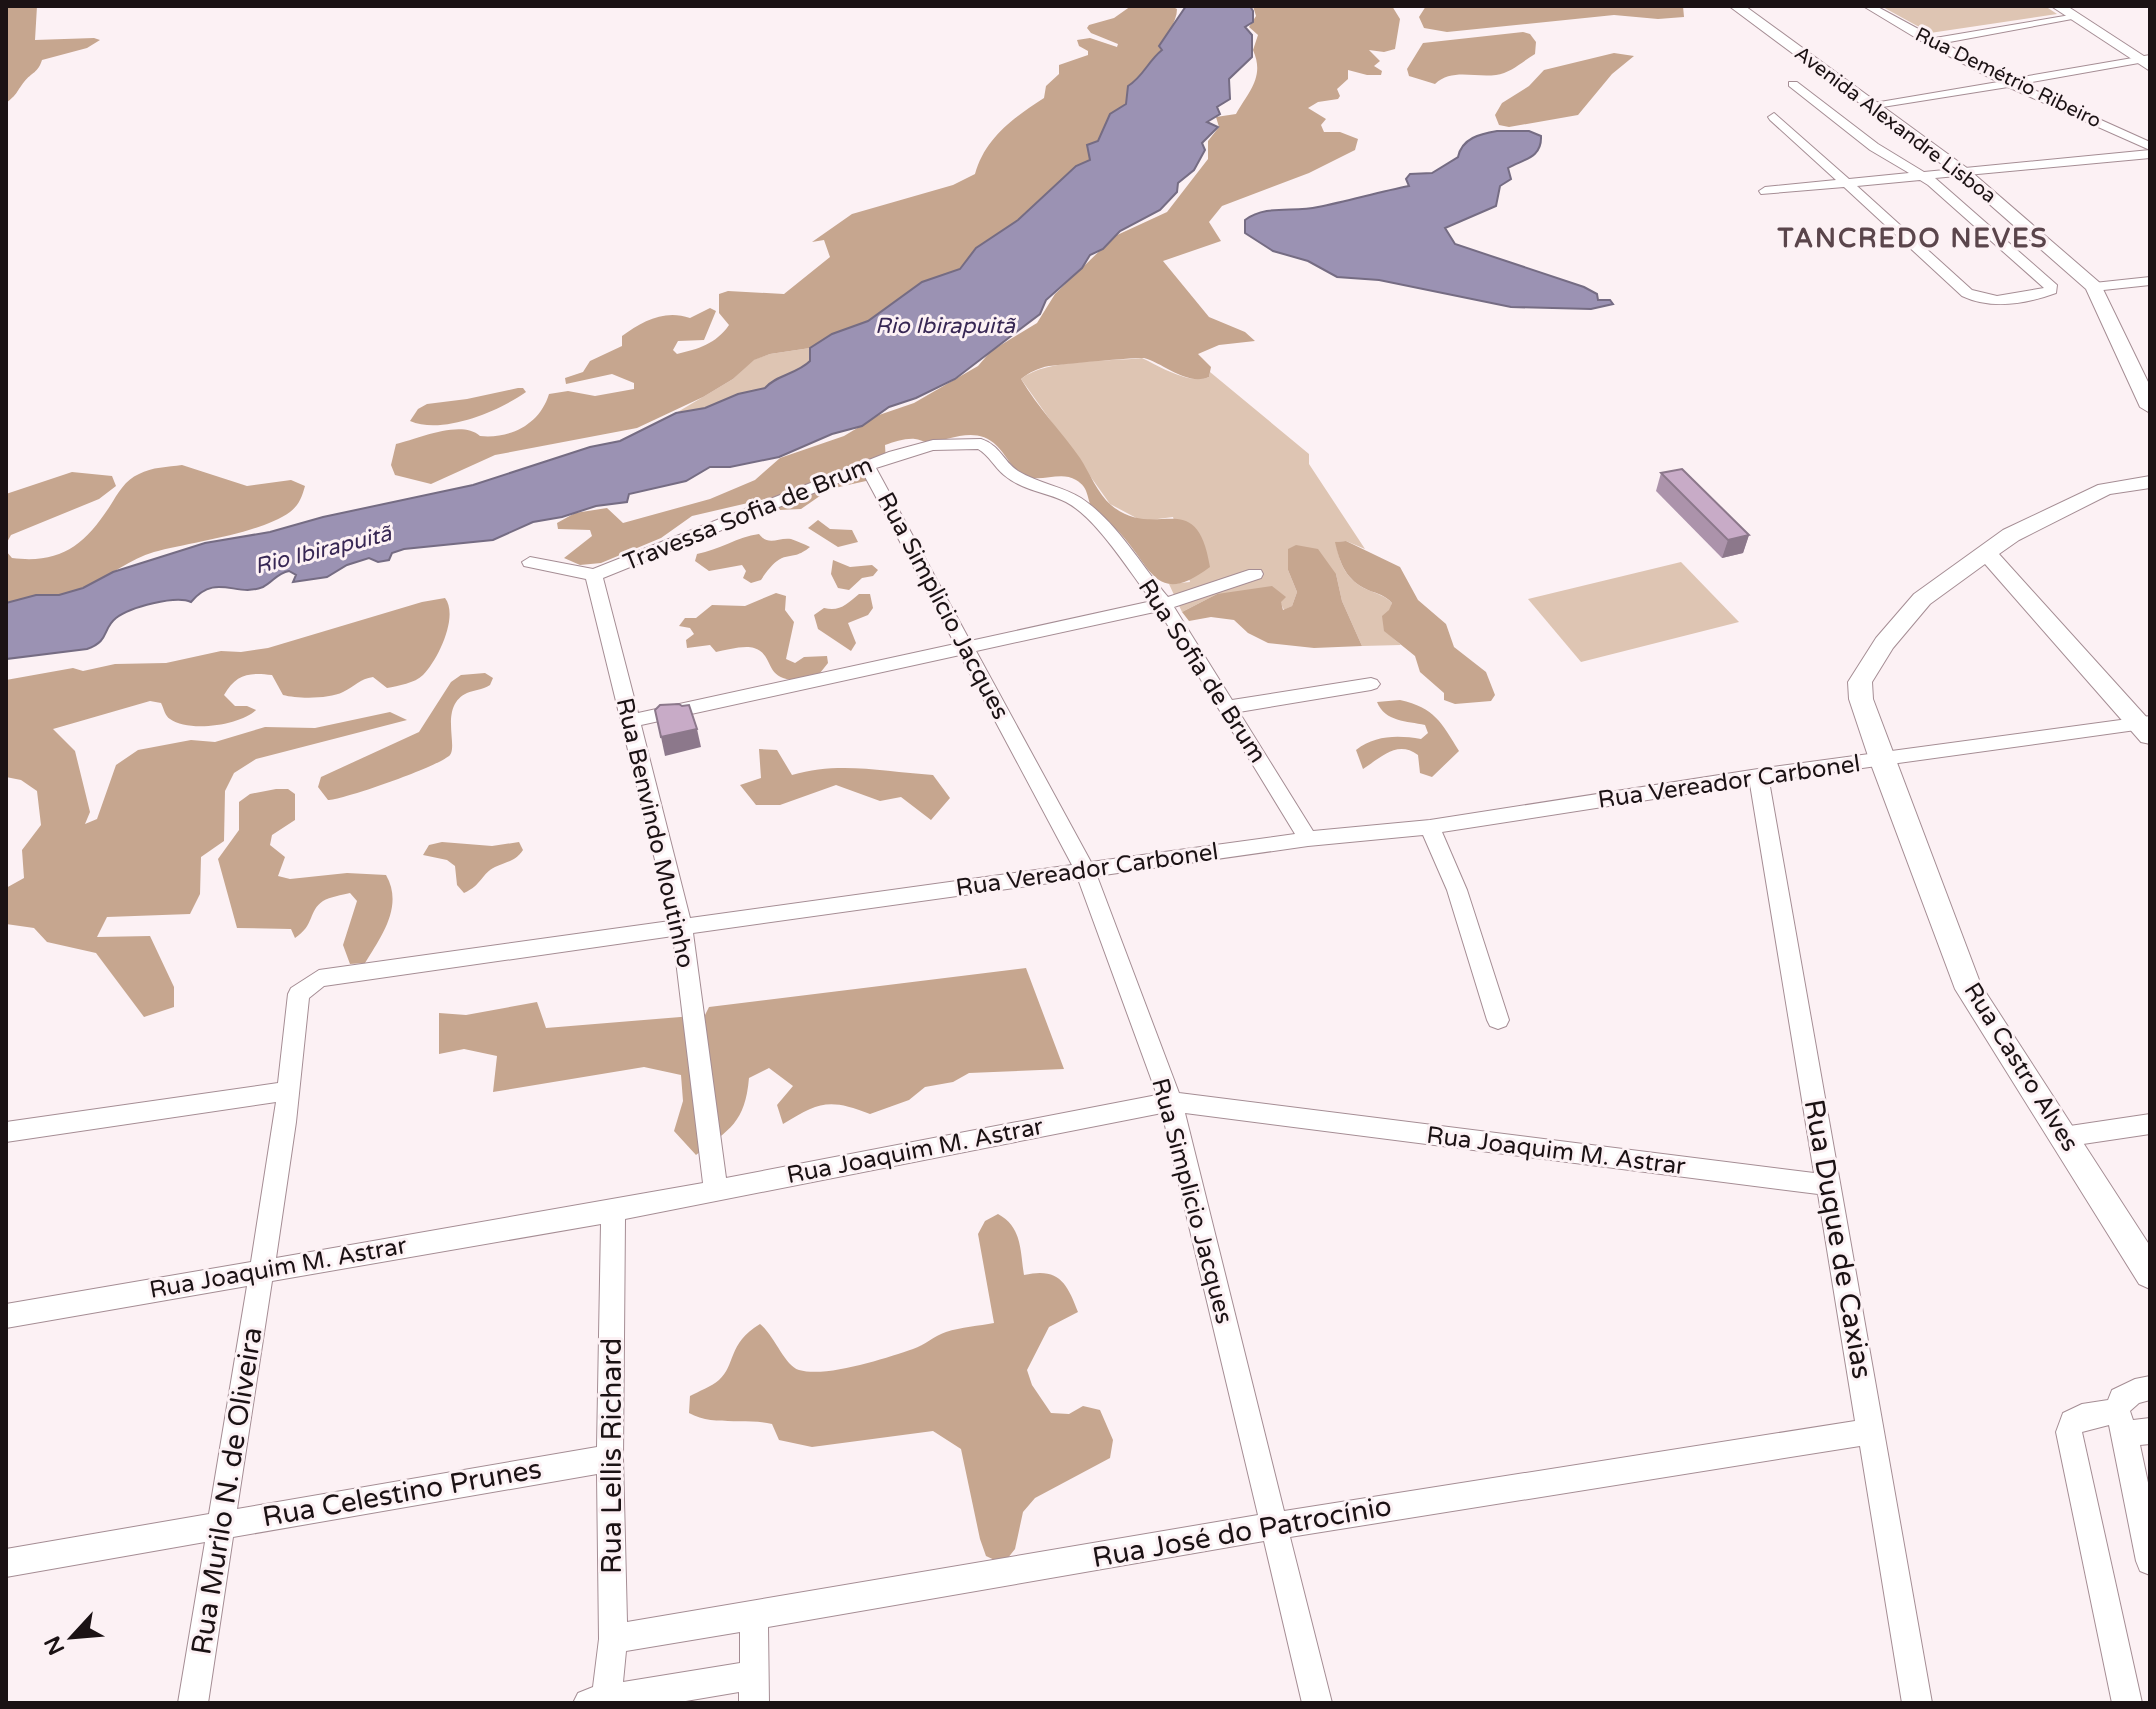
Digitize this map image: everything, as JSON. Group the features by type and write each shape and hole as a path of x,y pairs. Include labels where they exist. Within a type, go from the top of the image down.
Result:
{"street":[{"name":"Avenida Alexandre Lisboa","path":"1736,6 1961,171 2094,287 2150,407"},
{"name":"Rua Demétrio Ribeiro","path":"1868,6 2009,83 2150,146"},
{"path":"2058,6 2147,62"},
{"path":"1930,42 2072,16"},
{"path":"1874,107 2147,62"},
{"path":"1774,117 1967,293 1974,297 1997,299 2051,290 2050,285 1952,198 1874,147 1793,84"},
{"path":"1765,191 2150,154"},
{"path":"2094,287 2150,281"},
{"name":"Travessa Sofia de Brum","path":"530,562 594,575 907,451 965,442"},
{"name":"Rua Sofia de Brum","path":"965,442 981,444 993,451 1008,471 1035,487 1072,499 1092,514 1164,604 1308,839"},
{"name":"Rua Simplicio Jacques","path":"868,467 1085,870 1171,1102 1317,1703"},
{"path":"1881,759 1861,699 1860,682 1884,643 1922,599 2011,535 2105,489 2150,482"},
{"path":"1987,553 2146,727"},
{"path":"632,721 1164,604 1255,574"},
{"name":"Rua Benvindo Moutinho","path":"594,575 682,927 716,1189"},
{"path":"1229,707 1371,684"},
{"name":"Rua Vereador Carbonel","path":"299,994 319,978 346,973 1308,839 1430,827 1881,759 2146,727"},
{"name":"Rua Castro Alves","path":"1881,759 1969,989 2150,1274"},
{"name":"Rua Duque de Caxias","path":"1758,776 1917,1703"},
{"path":"1430,827 1457,890 1498,1020"},
{"name":"Rua Murilo N. de Oliveira","path":"193,1703 289,1091 299,994"},
{"path":"6,1132 289,1091"},
{"name":"Rua Joaquim M. Astrar","path":"6,1316 613,1211 1171,1102 1830,1185"},
{"path":"2063,1137 2150,1124"},
{"name":"Rua Lellis Richard","path":"597,1702 613,1639 610,1458 613,1211"},
{"path":"2150,1388 2135,1391 2121,1399 2131,1425 2150,1561"},
{"path":"2127,1703 2069,1432 2072,1422 2082,1417 2131,1425"},
{"name":"Rua José do Patrocínio","path":"613,1639 1273,1526 1871,1431"},
{"name":"Rua Celestino Prunes","path":"6,1563 610,1458"},
{"path":"597,1702 754,1689 754,1617"}],"shaded area":[{"path":"6,6 37,6 35,40 100,40 87,48 42,60 37,70 6,103"},
{"path":"1131,6 1171,6 1177,9 1163,50 1128,86 1126,104 1110,114 1090,160 1062,179 1018,220 976,248 960,269 922,282 868,321 832,334 810,348 770,354 754,360 733,379 703,397 637,428 495,455 431,484 395,475 391,465 396,444 462,429 480,436 503,435 523,427 539,414 549,394 568,391 595,396 634,389 634,383 612,374 566,384 565,378 583,372 590,361 622,346 622,336 646,321 663,316 690,318 710,308 716,311 704,340 678,341 673,350 677,354 706,345 729,325 719,313 719,294 728,291 784,294 830,257 824,240 812,242 852,214 953,185 975,174 993,139 1011,121 1044,98 1046,86 1059,74 1059,65 1088,55 1077,40 1090,38 1117,47 1118,44 1091,33 1087,28 1089,25 1114,18"},
{"path":"1253,6 1392,6 1400,19 1395,49 1384,52 1369,50 1380,61 1374,66 1382,71 1381,75 1348,70 1348,79 1337,89 1338,99 1318,102 1308,108 1326,119 1321,125 1324,132 1340,132 1358,139 1355,150 1309,173 1222,206 1209,222 1221,241 1163,261 1209,317 1245,332 1255,341 1219,345 1198,354 1211,367 1209,377 1201,379 1184,377 1139,358 1049,366 1021,379 1111,505 1143,519 1184,520 1195,527 1204,542 1210,567 1177,584 1165,583 1147,568 1117,530 1095,513 1080,483 1064,476 1027,477 989,440 971,435 927,442 908,439 885,445 886,463 868,469 866,481 830,489 801,509 780,510 776,504 765,499 692,516 661,538 601,563 580,565 564,558 592,536 590,530 558,529 557,523 575,513 607,508 623,523 710,499 755,480 780,458 844,436 879,415 914,403 978,366 991,351 1037,323 1055,294 1115,236 1167,212 1208,159 1208,141 1219,127 1216,117 1236,114 1256,76 1253,50 1258,35 1249,27 1256,16"},
{"path":"1426,6 1683,6 1684,17 1658,19 1614,15 1447,32 1424,28 1419,17"},
{"path":"1881,6 2045,6 2057,14 1930,33"},
{"path":"1523,32 1530,34 1536,42 1535,54 1507,72 1488,76 1449,76 1435,84 1409,76 1407,69 1423,43"},
{"path":"1614,53 1634,56 1612,74 1578,115 1509,127 1499,125 1495,115 1502,103 1529,86 1544,70"},
{"path":"810,348 810,362 766,388 738,394 705,408 676,413 733,379 753,360"},
{"path":"1142,358 1193,379 1209,377 1210,372 1309,454 1309,464 1365,549 1346,541 1336,542 1339,558 1349,577 1392,603 1384,630 1401,645 1362,646 1342,601 1336,574 1288,570 1297,592 1292,606 1284,610 1280,602 1217,594 1182,612 1169,584 1190,582 1173,517 1142,521 1110,504 1021,379 1046,367 1062,364"},
{"path":"518,388 526,392 501,407 470,419 438,425 410,421 418,409 427,404"},
{"path":"182,465 247,486 291,480 305,486 296,507 277,520 243,532 154,552 79,589 6,609 6,551 12,558 57,555 80,542 90,532 130,480 149,470"},
{"path":"72,472 112,476 116,486 99,499 11,535 6,544 6,494"},
{"path":"818,520 830,529 852,530 858,542 838,547 808,528"},
{"path":"759,534 766,540 791,539 810,547 796,555 781,558 761,580 751,583 743,578 746,571 742,565 709,571 695,561 697,554"},
{"path":"1346,541 1400,567 1418,600 1446,624 1454,647 1486,672 1495,695 1491,701 1455,704 1444,700 1444,693 1420,672 1415,656 1384,631 1382,616 1392,603 1384,596 1360,586 1345,570 1335,542"},
{"path":"1296,545 1318,549 1336,574 1342,601 1362,646 1314,648 1268,643 1248,633 1234,620 1211,617 1189,621 1182,612 1217,594 1272,586 1286,597 1281,602 1283,610 1292,606 1297,592 1288,570 1288,549"},
{"path":"833,560 850,567 872,565 878,570 873,576 862,578 849,590 838,588 831,574"},
{"path":"1681,562 1739,622 1581,662 1528,599"},
{"path":"776,593 786,596 785,610 794,622 786,659 795,663 804,657 827,656 828,663 816,678 785,679 777,675 766,657 754,648 740,647 716,652 710,645 687,648 686,640 694,634 690,628 679,626 685,618 696,618 712,605 745,606"},
{"path":"859,594 870,594 873,608 868,615 848,623 856,643 851,651 818,629 814,615 824,608 843,606"},
{"path":"445,598 450,616 445,638 423,675 406,684 387,688 373,677 337,694 297,697 283,695 272,675 250,674 233,683 224,695 235,706 256,710 239,720 189,726 168,718 161,703 150,701 53,729 75,751 90,812 85,824 97,819 116,765 138,750 191,740 215,742 265,727 315,728 390,712 407,720 256,759 234,773 225,791 224,841 201,857 200,894 190,914 107,917 97,937 150,936 174,987 174,1007 144,1017 96,953 47,942 34,928 6,924 6,888 24,878 22,850 41,825 37,791 21,780 6,777 6,680 73,668 83,671 115,664 166,663 221,651 268,648 422,602"},
{"path":"485,673 493,678 490,685 467,693 454,707 451,716 452,750 443,760 337,799 328,800 318,787 321,777 419,732 451,682 461,675"},
{"path":"1400,700 1421,707 1436,718 1459,751 1432,777 1420,773 1418,755 1403,749 1383,755 1363,769 1356,750 1363,745 1387,737 1421,739 1428,733 1425,725 1391,717 1377,702"},
{"path":"759,749 777,750 792,775 845,768 933,775 950,798 931,820 901,797 880,801 836,785 780,805 756,805 740,785 761,778"},
{"path":"288,789 295,794 295,820 272,835 270,845 285,857 278,876 290,879 347,873 386,875 393,898 391,910 383,932 365,963 350,964 343,945 357,901 350,893 318,905 306,928 295,938 291,929 237,928 218,859 239,830 239,802 250,794"},
{"path":"442,842 492,846 519,842 523,850 514,859 491,870 464,893 457,885 455,866 447,860 423,855 429,845"},
{"path":"1026,968 1064,1069 969,1073 953,1082 925,1087 909,1100 870,1114 834,1104 825,1105 783,1124 777,1105 793,1086 769,1068 749,1078 744,1105 734,1124 696,1155 674,1131 683,1101 681,1075 644,1067 493,1092 497,1056 464,1049 439,1054 439,1013 466,1015 537,1002 546,1028 705,1015 709,1007"},
{"path":"998,1214 1016,1232 1024,1275 1046,1273 1060,1280 1078,1312 1049,1327 1027,1370 1032,1385 1051,1413 1069,1414 1083,1406 1100,1410 1113,1440 1110,1458 1035,1498 1023,1512 1015,1549 1003,1564 986,1556 961,1449 933,1431 812,1447 779,1440 772,1424 709,1420 689,1413 690,1396 719,1380 742,1339 760,1324 794,1367 811,1372 872,1362 917,1347 946,1332 994,1323 978,1234 985,1221"}],"water":[{"name":"Rio Ibirapuitã","path":"1186,6 1250,6 1253,11 1253,22 1245,27 1252,35 1252,57 1229,79 1230,99 1217,107 1220,114 1207,122 1218,127 1202,143 1205,150 1194,170 1178,183 1177,192 1160,210 1120,231 1103,249 1090,255 1082,268 1046,300 1040,314 955,379 889,407 862,426 832,434 779,457 730,467 710,467 686,481 629,494 627,502 596,506 533,522 493,540 404,549 392,553 389,560 378,562 369,558 347,565 327,577 293,582 296,575 289,571 253,590 209,589 191,602 164,601 123,614 112,622 103,639 87,649 6,659 6,603 83,588 113,572 205,543 270,532 323,517 473,485 590,447 620,441 676,413 705,408 738,394 765,388 810,361 810,348 832,334 868,321 922,282 960,269 976,248 1018,220 1076,166 1090,160 1087,145 1098,141 1110,114 1126,104 1128,86 1162,50 1159,46"},
{"path":"1497,131 1529,131 1541,136 1539,149 1531,157 1508,168 1511,179 1500,186 1496,206 1445,228 1455,244 1584,287 1597,294 1598,300 1610,300 1613,304 1591,309 1511,307 1379,280 1337,277 1308,261 1273,251 1245,233 1245,220 1262,212 1309,209 1409,186 1406,179 1410,174 1432,173 1458,157 1468,141"}],"building":[{"path":"1682,469 1749,535 1728,540 1661,473"},
{"path":"660,705 689,705 697,729 661,737 655,710"}],"district":[{"name":"TANCREDO NEVES","path":"1913,238"}]}
